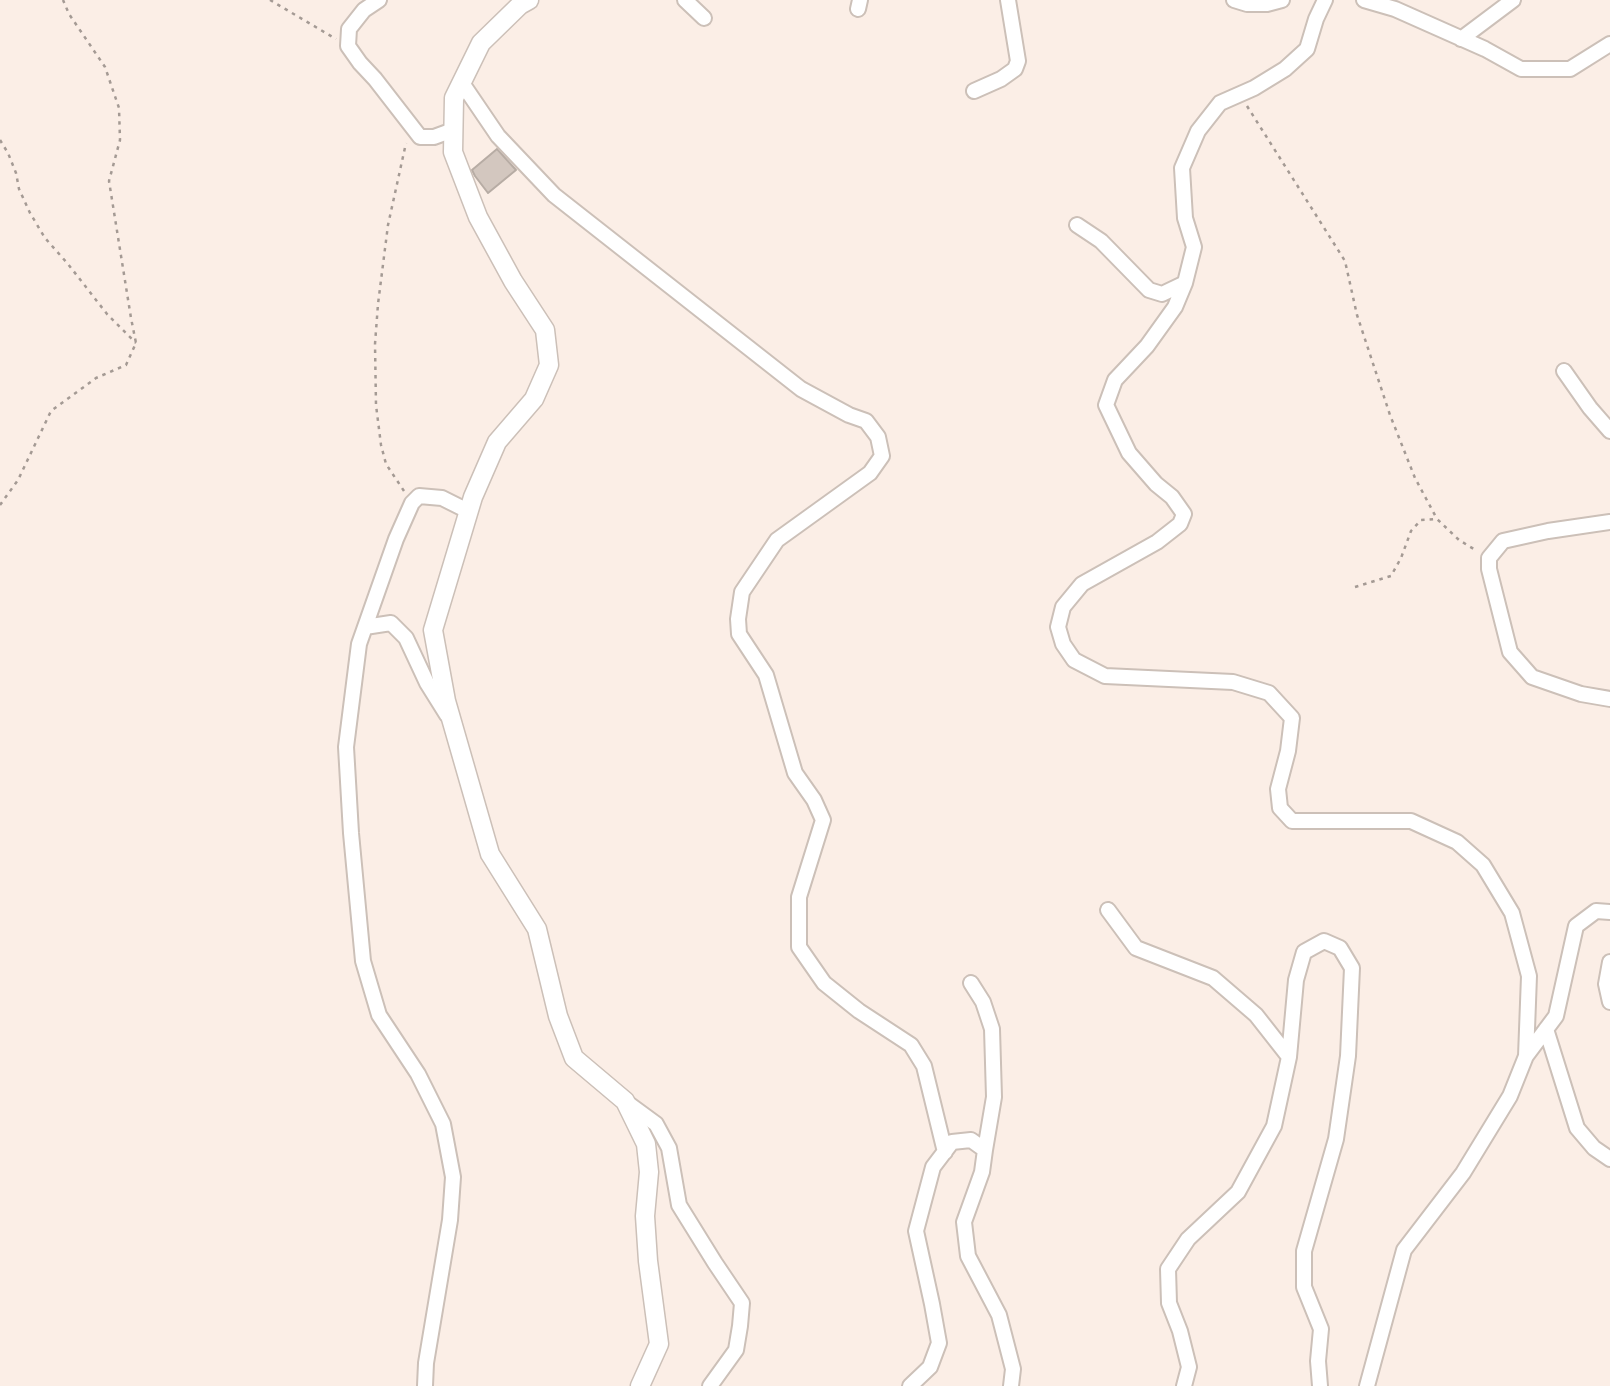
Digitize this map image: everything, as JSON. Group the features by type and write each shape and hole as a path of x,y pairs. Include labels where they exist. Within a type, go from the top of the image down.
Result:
{"main road":[{"path":"529,0 520,5 481,43 454,98 453,152 478,217 513,281 545,330 549,365 534,399 497,442 468,511 433,630 446,701 490,854 537,929 558,1016 574,1058 625,1101 646,1144 649,1172 645,1216 659,1345 640,1386"}],"street":[{"path":"379,0 364,10 349,29 348,46 421,137 434,137 453,130"},
{"path":"685,0 704,18"},
{"path":"974,91 1001,79 1015,69 1018,61 1008,0"},
{"path":"1234,0 1247,4 1267,4 1282,0"},
{"path":"1325,0 1307,49 1285,69 1254,88 1220,103 1198,131 1182,168 1185,218 1194,247 1185,283 1175,307 1147,345 1115,380 1106,405 1129,453 1156,484 1172,497 1184,514 1180,524 1157,542 1082,584 1063,607 1059,626 1063,644 1074,660 1105,676 1233,682 1269,693 1292,718 1288,751 1278,789 1280,807 1292,821 1411,821 1457,842 1483,865 1512,913 1529,976 1526,1056"},
{"path":"1364,0 1395,9 1461,38 1521,69 1570,69 1610,44"},
{"path":"1461,38 1513,0"},
{"path":"462,83 498,136 554,195 802,389 849,415 866,421 878,437 883,456 870,472 777,540 742,592 739,634 766,674 795,773 814,800 823,820 799,897 799,947 824,982 859,1011 911,1045 924,1066 945,1152"},
{"path":"1077,225 1101,241 1149,290 1162,294 1185,283"},
{"path":"1564,371 1610,431"},
{"path":"425,1386 426,1363 450,1220 453,1177 443,1124 418,1074 379,1016 363,961 346,747 359,644 396,539 412,503 419,496 442,498 468,511"},
{"path":"1610,522 1503,541 1489,558 1489,569 1510,652 1532,677 1581,694 1610,699"},
{"path":"365,627 391,623 406,638 427,683 453,726"},
{"path":"1108,910 1136,948 1213,978 1256,1015 1289,1057"},
{"path":"1367,1386 1404,1250 1463,1173 1510,1096 1526,1056 1556,1016 1576,926 1596,911 1610,912"},
{"path":"1184,1386 1189,1367 1180,1331 1169,1303 1168,1269 1188,1239 1238,1192 1274,1126 1289,1057 1296,980 1304,953 1324,941 1340,948 1352,968 1348,1056 1336,1139 1304,1251 1304,1287 1321,1329 1318,1361 1320,1386"},
{"path":"1610,961 1606,984 1610,1002"},
{"path":"971,983 983,1002 992,1029 995,1097 982,1172 964,1222 968,1256 999,1315 1013,1370 1011,1386"},
{"path":"1546,1029 1577,1128 1594,1148 1610,1159"},
{"path":"625,1101 656,1124 669,1148 680,1205 742,1303 736,1350 710,1386"},
{"path":"910,1386 930,1367 939,1343 916,1231 933,1167 953,1142 971,1140 985,1150"}],"path":[{"path":"0,505 18,480 51,411 96,378 126,365 136,343 109,181 120,140 119,108 105,66 69,14 63,0"},
{"path":"270,0 348,46"},
{"path":"1240,94 1345,261 1357,315 1390,415 1415,478 1437,519 1459,540 1489,558"},
{"path":"411,126 387,225 375,344 376,405 381,445 386,464 412,503"},
{"path":"0,140 8,153 30,213 45,238 107,314 136,343"},
{"path":"1355,587 1391,576 1411,531 1421,520 1437,519"}],"building":[{"path":"497,149 516,170 488,193 472,170"}]}
